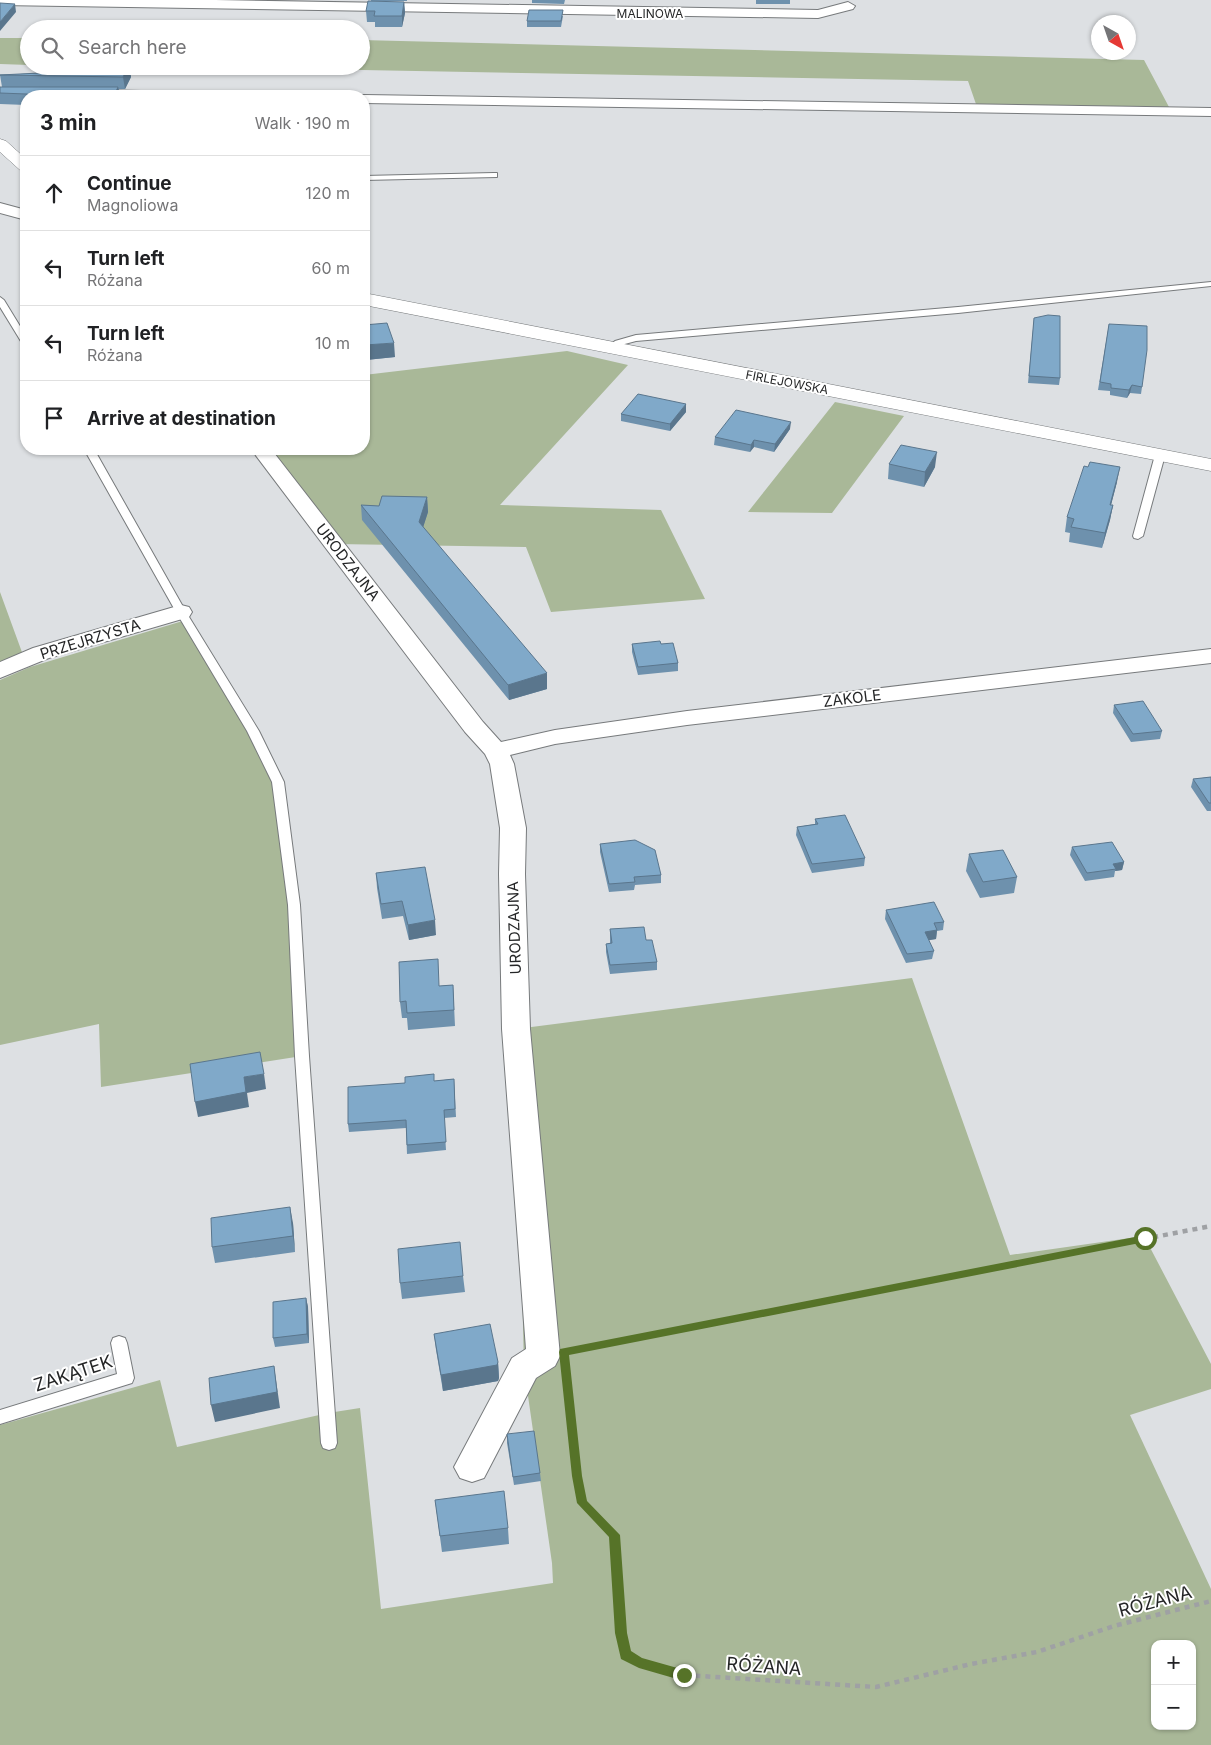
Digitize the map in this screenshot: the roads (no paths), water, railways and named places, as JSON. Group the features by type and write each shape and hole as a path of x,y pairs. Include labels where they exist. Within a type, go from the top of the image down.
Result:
{"street":[{"name":"MALINOWA","path":"0,1 818,14 848,6"},
{"path":"370,99 1211,112"},
{"path":"0,144 20,162"},
{"path":"0,208 20,213"},
{"name":"FIRLEJOWSKA","path":"370,300 1211,465"},
{"name":"URODZAJNA","path":"266,455 428,668 474,727 496,751 502,764 513,828 512,874 516,1029 554,1354 524,1368 472,1467"},
{"name":"PRZEJRZYSTA","path":"0,671 41,653 181,612"},
{"name":"ZAKOLE","path":"496,751 555,737 687,718 1211,656"}],"lane":[{"path":"370,178 494,175"},
{"path":"611,348 618,343 636,338 968,309 1211,284"},
{"path":"0,300 20,333"},
{"path":"92,455 181,612 253,732 278,782 294,905 302,1056 329,1443"},
{"path":"1138,536 1160,455"},
{"name":"ZAKĄTEK","path":"0,1417 126,1378 119,1343"}]}
